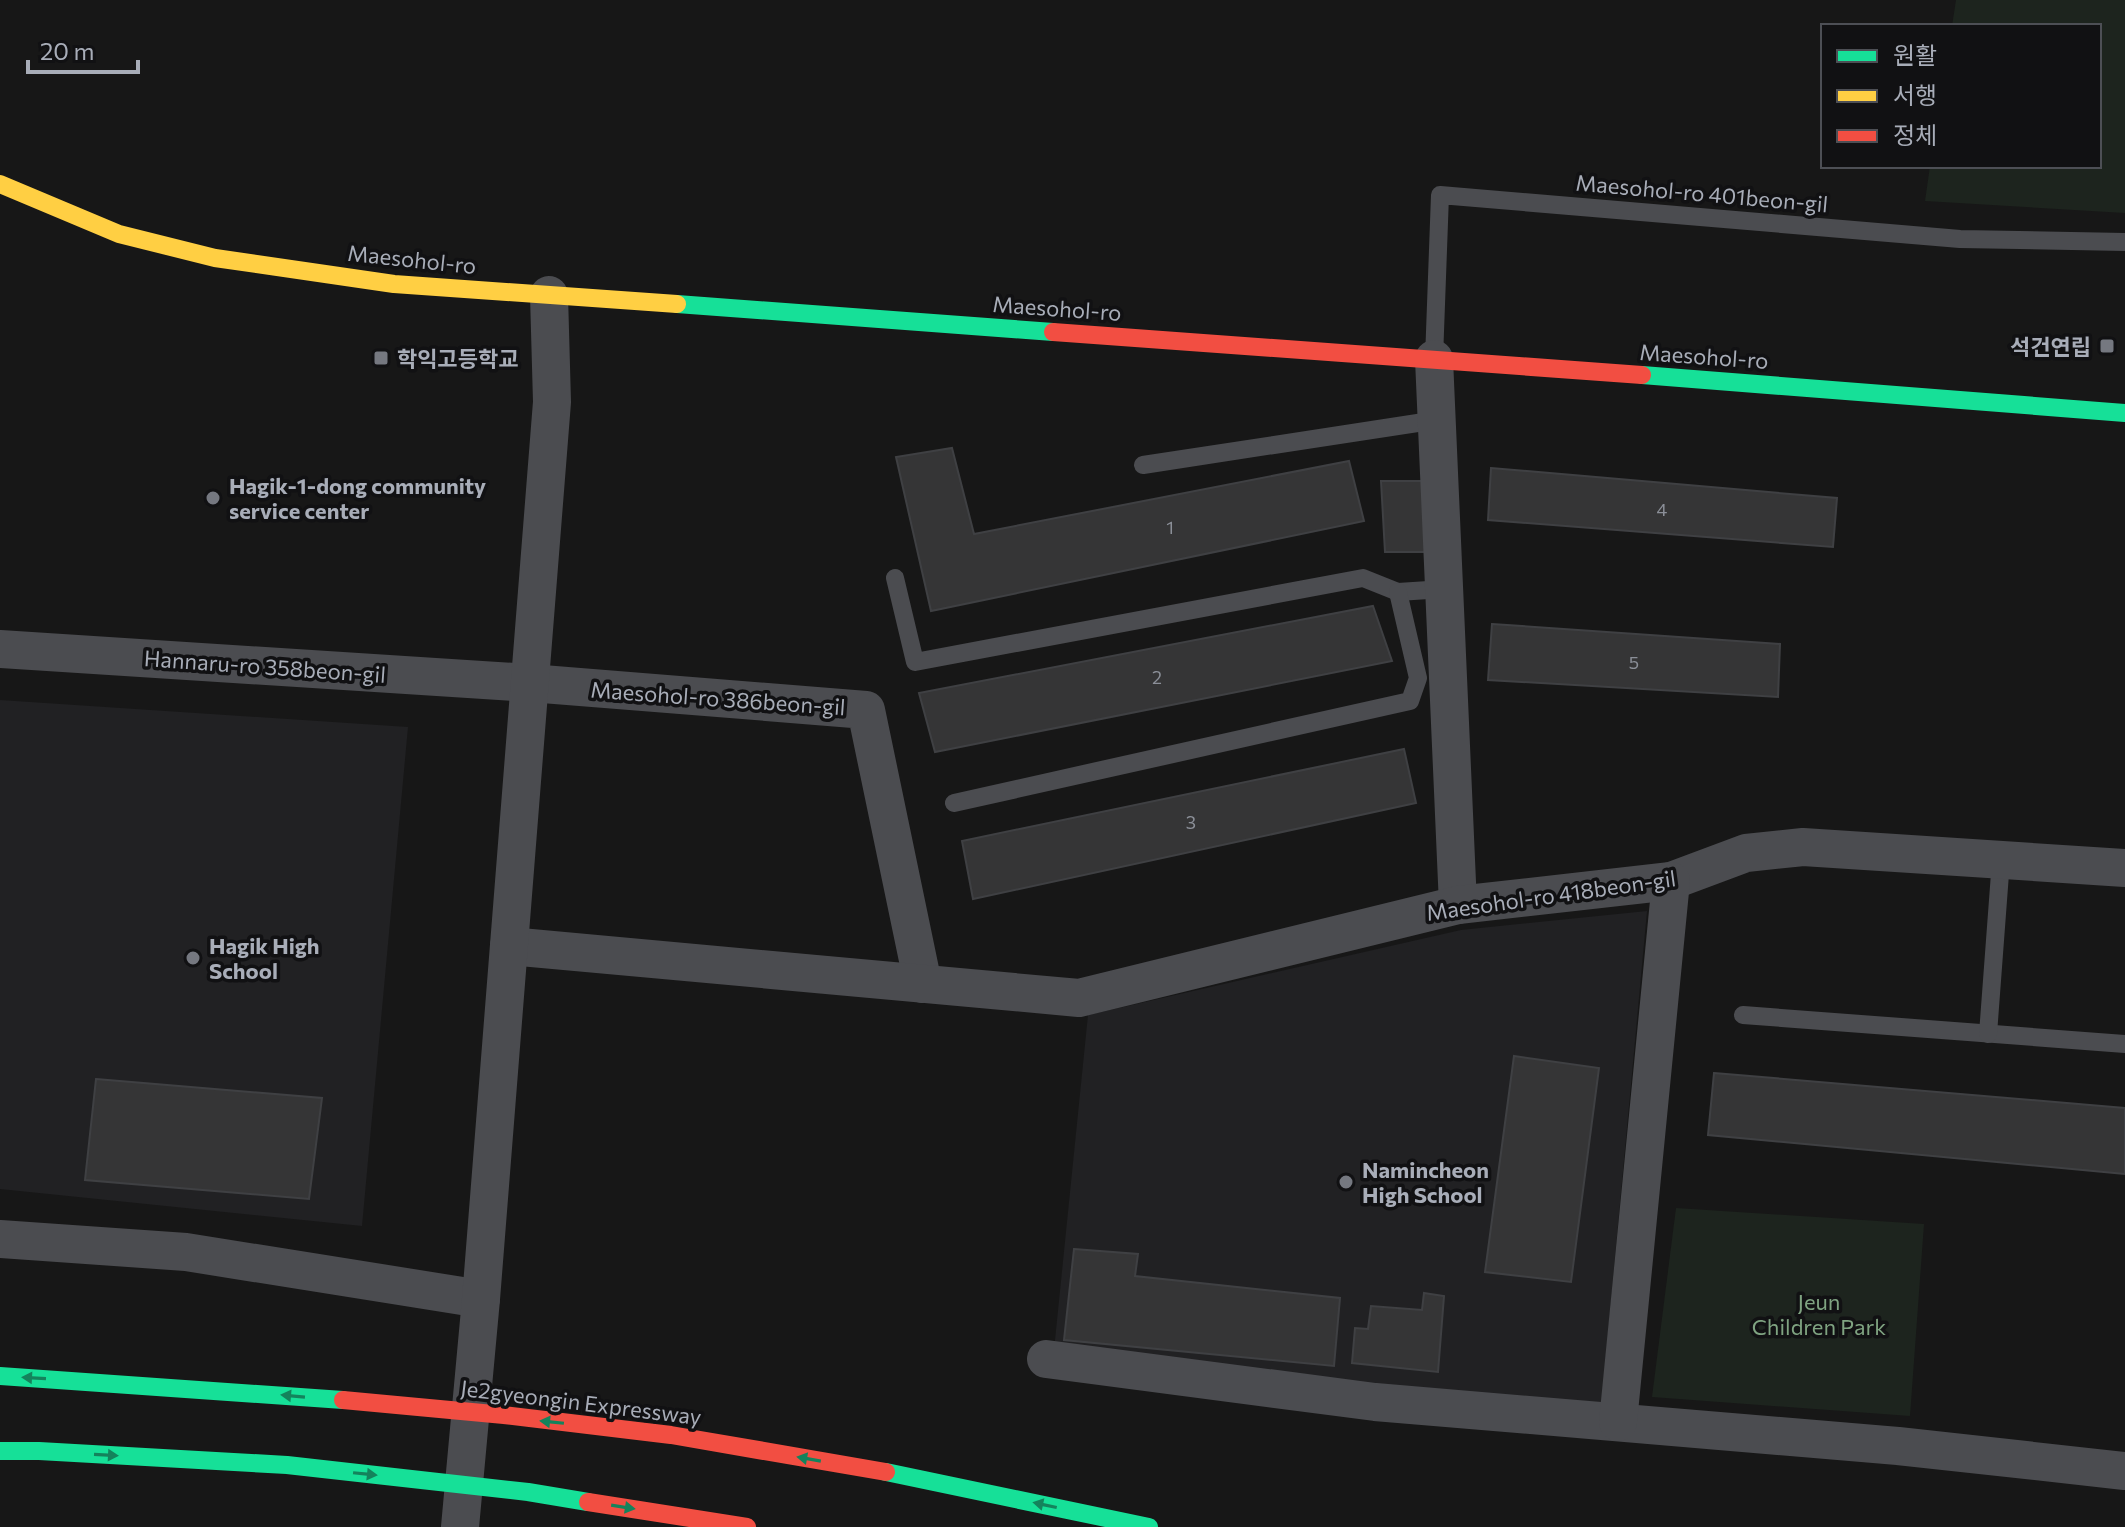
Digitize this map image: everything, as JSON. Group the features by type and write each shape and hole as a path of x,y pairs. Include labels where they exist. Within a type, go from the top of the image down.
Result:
{"main road":[{"name":"Maesohol-ro","path":"0,184 119,234 215,258 394,284 1434,359 2125,413"},
{"name":"Je2gyeongin Expressway","path":"0,1376 177,1386 428,1408 673,1436 886,1472 1149,1527"},
{"path":"0,1451 287,1465 528,1492 747,1527"}],"street":[{"path":"460,1527 552,402 549,295"},
{"path":"1434,359 1458,905"},
{"name":"Hannaru-ro 358beon-gil","path":"0,649 530,683"},
{"name":"Maesohol-ro 386beon-gil","path":"530,683 866,710 923,984"},
{"name":"Maesohol-ro 418beon-gil","path":"923,984 1079,998 1458,905 1671,881 1746,853 1803,847 2125,868"},
{"path":"1618,1422 1671,881"},
{"path":"509,946 923,984"},
{"path":"0,1239 186,1252 481,1299"},
{"path":"1046,1359 1375,1402 1898,1446 2125,1471"}],"lane":[{"name":"Maesohol-ro 401beon-gil","path":"1434,359 1440,195 1960,239 2125,242"},
{"path":"1143,465 1437,420"},
{"path":"895,578 915,662 1363,578 1398,592 1444,589"},
{"path":"954,803 1410,701 1418,678 1398,592"},
{"path":"1988,1034 2001,860"},
{"path":"1743,1015 2125,1044"}],"shaded area":[{"name":"Hagik High School","path":"0,700 408,727 362,1226 0,1189"},
{"name":"Namincheon High School","path":"1647,911 1601,1409 1054,1350 1088,1015 1461,930"}],"green space":[{"path":"1956,0 2125,0 2125,213 1925,201 1930,168 2101,168 2101,24 1952,24"},
{"name":"Jeun Children Park","path":"1676,1208 1924,1224 1910,1416 1652,1397"}],"building":[{"path":"952,448 974,534 1349,461 1364,521 931,611 896,457"},
{"path":"1491,468 1837,498 1833,547 1488,520"},
{"path":"1381,481 1427,481 1433,552 1385,552"},
{"path":"1373,606 1392,661 935,752 919,693"},
{"path":"1492,624 1780,644 1778,697 1488,680"},
{"path":"1404,749 1416,803 973,899 962,841"},
{"path":"1514,1056 1599,1068 1571,1282 1485,1272"},
{"path":"1714,1073 2125,1108 2125,1174 1708,1135"},
{"path":"96,1079 322,1098 309,1199 85,1180"},
{"path":"1074,1249 1138,1254 1135,1276 1340,1298 1334,1366 1064,1340"},
{"path":"1424,1293 1444,1296 1438,1372 1352,1363 1355,1328 1368,1329 1371,1306 1422,1310"}],"traffic: fast":[{"path":"677,304 1053,332"},
{"path":"1642,375 2125,413"},
{"path":"0,1376 343,1400"},
{"path":"0,1451 287,1465 528,1492 588,1502"},
{"path":"886,1472 1149,1527"}],"traffic: slow":[{"path":"0,184 119,234 215,258 394,284 677,304"}],"traffic: jam":[{"path":"1053,332 1642,375"},
{"path":"343,1400 671,1435 886,1472"},
{"path":"588,1502 747,1527"}],"place":[{"name":"석건연립","path":"2107,346"},
{"name":"학익고등학교","path":"381,358"},
{"name":"Hagik-1-dong community service center","path":"213,498"},
{"name":"Hagik High School","path":"193,958"},
{"name":"Namincheon High School","path":"1346,1182"}]}
